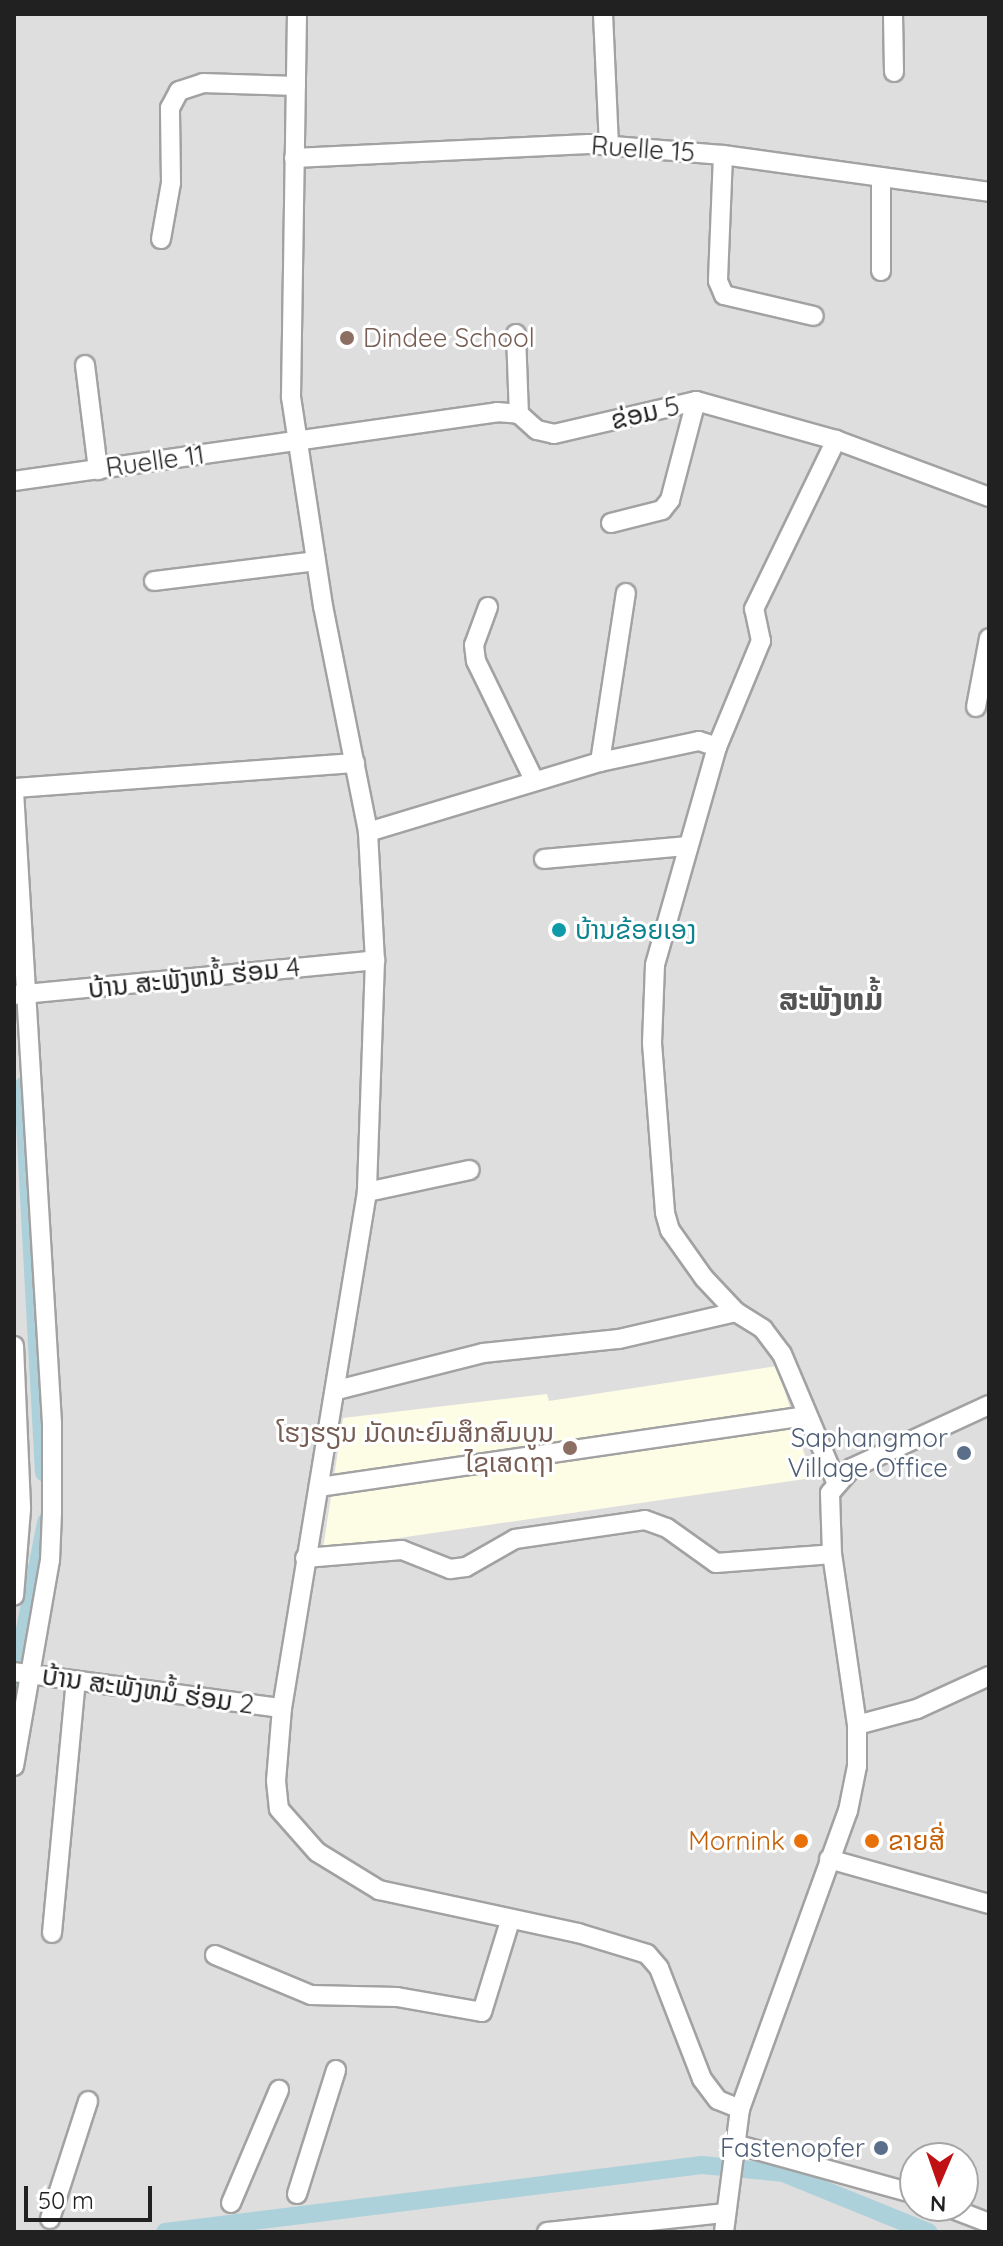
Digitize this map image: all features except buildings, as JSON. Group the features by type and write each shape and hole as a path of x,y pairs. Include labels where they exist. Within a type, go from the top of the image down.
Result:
{"street":[{"path":"297,14 295,440 368,832 375,960 367,1192 337,1390 305,1558 282,1708 276,1781 279,1809 299,1836 379,1890 510,1921 578,1933 647,1954 659,1968 702,2079 718,2100 740,2109"},
{"path":"603,14 609,146"},
{"path":"893,14 894,72"},
{"path":"161,239 171,183 170,108 179,91 203,83 296,86"},
{"name":"Ruelle 15","path":"294,158 609,146 723,155 989,192"},
{"path":"723,155 718,281 724,295 814,316"},
{"path":"881,177 881,271"},
{"path":"295,440 497,412 519,414 516,334"},
{"path":"85,365 98,470"},
{"path":"611,523 662,510 670,500 696,401"},
{"name":"ຂ່ອມ 5","path":"519,414 537,430 554,434 696,401 836,440 989,497"},
{"name":"Ruelle 11","path":"14,481 295,440"},
{"path":"836,440 754,609 761,641 717,747 655,965 652,1043 665,1213 670,1230 704,1278 736,1312 753,1320 782,1354 805,1416 836,1482"},
{"path":"154,581 316,561"},
{"path":"600,762 626,593"},
{"path":"488,607 474,645 476,661 534,780"},
{"path":"976,707 989,638"},
{"path":"368,832 600,762 699,741 717,747"},
{"path":"14,1766 22,1673 50,1560 52,1469 21,994 14,789 355,763"},
{"path":"544,859 687,846"},
{"name":"ບ້ານ ສະພັງຫມໍ້ ຮ່ອມ 4","path":"21,994 375,960"},
{"path":"367,1192 470,1170"},
{"path":"337,1390 483,1353 619,1339 736,1312"},
{"path":"14,1346 21,1509 14,1596"},
{"path":"724,2232 740,2109 853,1789 857,1725 827,1509 836,1482 852,1468 989,1405"},
{"path":"319,1487 805,1416"},
{"path":"305,1558 402,1550 450,1569 466,1567 515,1539 645,1520 667,1528 716,1563 832,1554"},
{"name":"ບ້ານ ສະພັງຫມໍ້ ຮ່ອມ 2","path":"22,1673 282,1708"},
{"path":"857,1725 917,1709 989,1676"},
{"path":"52,1933 76,1681"},
{"path":"829,1859 989,1904"},
{"path":"215,1955 311,1995 397,1997 482,2012 510,1921"},
{"path":"297,2194 336,2070"},
{"path":"231,2203 279,2090"},
{"path":"50,2219 88,2101"},
{"path":"735,2147 899,2190"},
{"path":"547,2232 726,2213"}],"shaded area":[{"path":"14,14 989,14 989,2232 14,2232"},
{"name":"ໂຮງຮຽນ ມັດທະຍົມສຶກສົມບູນ ໄຊເສດຖາ","path":"777,1366 812,1478 323,1549 343,1418 547,1394 549,1401"}],"waterway":[{"path":"23,1086 44,1472"},
{"path":"19,1660 46,1522"},
{"path":"14,1695 16,1685"},
{"path":"165,2232 702,2165 783,2173 928,2232"}],"place":[{"name":"Dindee School","path":"347,338"},
{"name":"ບ້ານຂ້ອຍເອງ","path":"559,930"},
{"name":"ໂຮງຮຽນ ມັດທະຍົມສຶກສົມບູນ ໄຊເສດຖາ","path":"570,1448"},
{"name":"Saphangmor Village Office","path":"964,1453"},
{"name":"Mornink","path":"801,1841"},
{"name":"ຂາຍສີ່","path":"872,1841"},
{"name":"Fastenopfer","path":"881,2148"}],"district":[{"name":"ສະພັງຫມໍ້","path":"831,999"}]}
